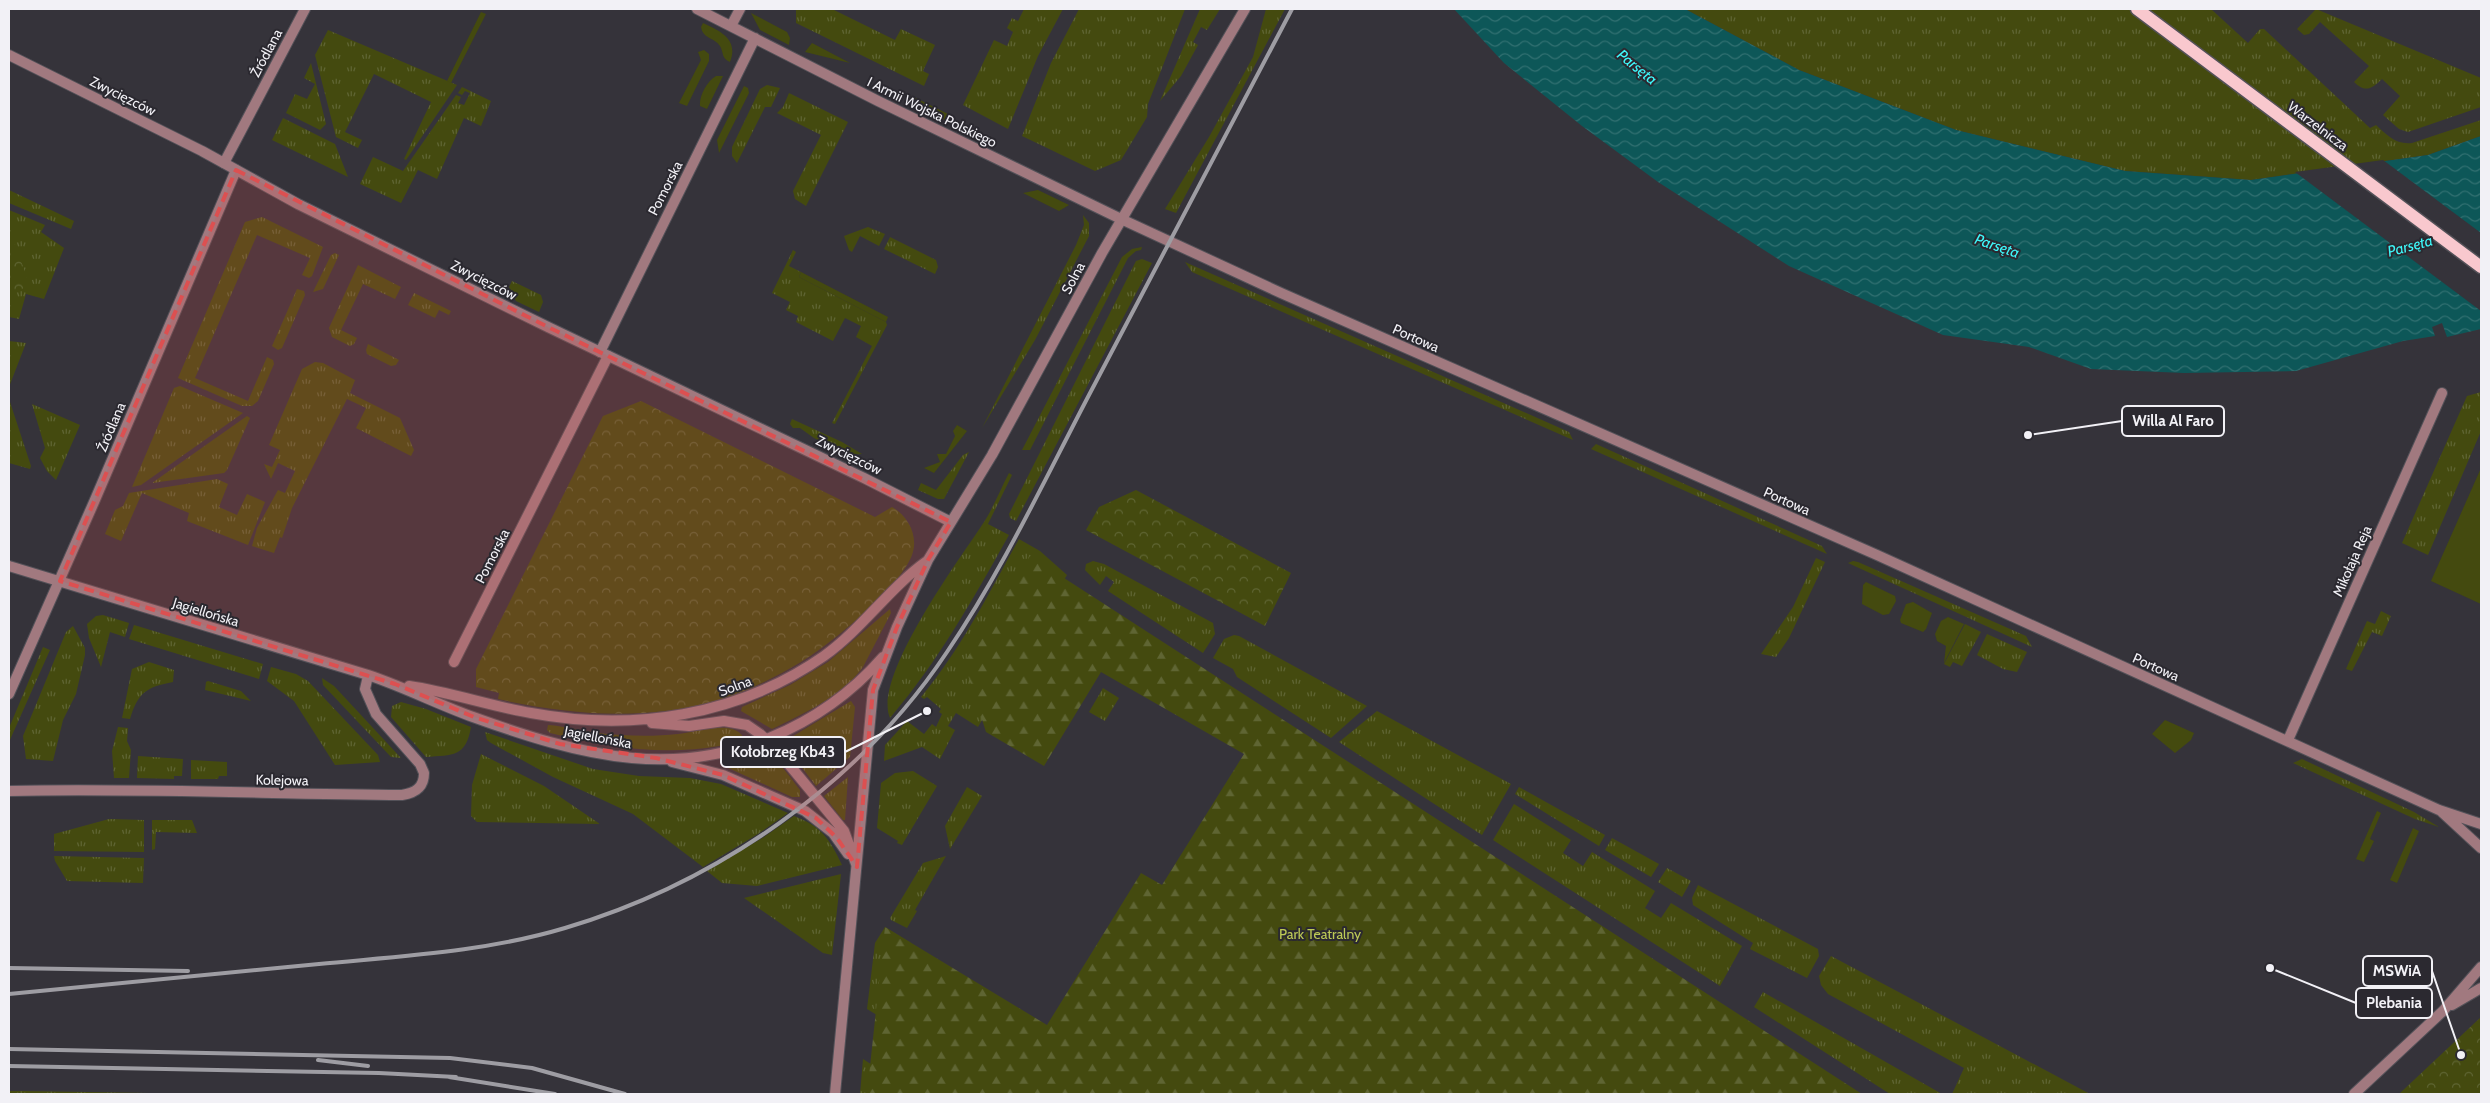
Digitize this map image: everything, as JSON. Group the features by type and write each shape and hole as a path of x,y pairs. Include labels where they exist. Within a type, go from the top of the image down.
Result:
{"main road":[{"name":"Warzelnicza","path":"2137,9 2481,267"}],"street":[{"name":"Źródlana","path":"224,163 305,9"},
{"name":"I Armii Wojska Polskiego","path":"697,9 878,101 1121,220"},
{"path":"731,26 740,9"},
{"name":"Solna","path":"835,1094 873,690 928,560 992,455 1121,220 1245,9"},
{"name":"Pomorska","path":"454,662 755,38"},
{"name":"Zwycięzców","path":"9,55 224,163 298,204 951,522"},
{"name":"Źródlana","path":"9,694 47,605 60,582 76,538 98,493 236,170"},
{"name":"Portowa","path":"1121,220 2288,740 2439,810 2481,824"},
{"name":"Mikołaja Reja","path":"2288,740 2442,393"},
{"name":"Solna","path":"639,721 679,716 717,707 748,697 787,678 824,656 854,633 907,575 928,560"},
{"name":"Jagiellońska","path":"9,566 396,684 434,690 515,710 552,716 612,722 639,721"},
{"name":"Solna","path":"766,740 791,729 832,704 867,675 888,651"},
{"name":"Kolejowa","path":"9,790 339,795 413,793 420,787 424,774 420,764 376,714 365,689 368,676"},
{"name":"Jagiellońska","path":"396,684 474,717 560,744 612,755 678,759 724,753 766,740"},
{"name":"Solna","path":"639,721 689,726 724,721 739,722 747,725 766,740 844,831 856,867"},
{"name":"Jagiellońska","path":"656,758 724,776 804,811 833,833 856,867"},
{"name":"Portowa","path":"2439,810 2481,848"},
{"path":"2354,1094 2443,1011 2481,967"},
{"path":"2443,1011 2481,988"}],"highlighted area":[{"path":"236,170 548,327 951,522 928,560 897,627 873,690 857,867 837,838 816,818 723,775 656,758 560,744 474,717 395,684 60,581"}],"green space":[{"path":"796,9 832,9 895,40 901,29 935,45 923,71 929,74 924,86 796,23"},
{"path":"1024,9 1063,9 1038,56 1008,129 963,105 994,40 1007,46 1013,32 1007,28 1012,18 1018,21"},
{"path":"1079,9 1185,9 1148,104 1147,117 1121,160 1095,171 1022,136 1051,63"},
{"path":"1200,9 1220,9 1207,30 1201,27 1193,42 1198,45 1181,76 1160,101"},
{"path":"1266,9 1285,9 1176,213 1165,209 1209,137 1253,57"},
{"path":"1685,9 2211,9 2248,43 2260,29 2264,29 2370,128 2376,125 2396,141 2412,143 2481,120 2481,136 2428,155 2251,180 2125,171 1956,130 1799,70"},
{"path":"2316,9 2481,78 2481,107 2408,132 2399,129 2383,115 2400,96 2382,79 2372,87 2365,89 2354,82 2369,66 2320,22 2309,34 2304,35 2297,29"},
{"path":"481,12 486,14 451,83 447,81"},
{"path":"751,13 787,32 790,38 789,45 760,30"},
{"path":"703,23 716,29 730,42 732,54 730,62 724,57 718,43 704,34 701,27"},
{"path":"328,30 457,85 406,160 404,159 431,102 374,74 345,132 362,140 358,148 336,137 315,55"},
{"path":"812,43 850,63 805,52"},
{"path":"704,50 709,54 709,61 687,106 679,103 701,60 698,52"},
{"path":"311,63 326,124 320,130 286,113 295,94 307,99 315,84 304,78"},
{"path":"716,76 723,76 707,109 700,106 702,93"},
{"path":"767,85 780,88 771,107 765,107 737,163 732,156 732,147 760,89"},
{"path":"744,86 748,88 749,93 719,153 717,140"},
{"path":"462,87 491,101 481,126 464,118 437,179 418,170 401,203 360,184 373,157 403,171 456,95 461,97 458,103 464,105 470,93 465,91 462,95 458,93"},
{"path":"789,93 848,122 806,206 795,199 793,191 821,135 777,113 783,107"},
{"path":"912,96 952,116 940,121 930,115"},
{"path":"283,118 335,144 348,177 272,140"},
{"path":"9,190 74,221 71,229 9,203"},
{"path":"1038,190 1069,205 1059,211 1023,193"},
{"path":"9,210 45,225 41,232 64,248 44,299 26,294 19,319 9,317"},
{"path":"1083,215 1089,223 1089,236 1035,340 982,428 1076,245 1084,225"},
{"path":"262,217 323,247 312,276 309,278 302,275 310,258 257,235 195,378 248,401 267,357 273,360 274,364 258,401 252,406 242,406 178,378 245,222"},
{"path":"868,227 885,234 879,246 860,236 852,252 849,250 844,236"},
{"path":"890,237 936,260 938,267 935,274 884,249"},
{"path":"15,244 30,286 9,294 9,247"},
{"path":"1142,247 1141,250 1136,251 1128,258 1030,450 1022,450 1122,257 1132,249"},
{"path":"793,250 796,252 789,266 801,272 799,277 886,322 887,325 835,424 832,423 872,346 856,337 861,326 845,318 833,341 796,322 798,316 786,310 790,302 772,293"},
{"path":"335,253 339,255 323,289 313,292 331,255"},
{"path":"1142,259 1152,263 1016,521 1010,518 1009,514 1136,261"},
{"path":"1185,262 1569,432 1573,440 1192,272"},
{"path":"358,265 401,287 395,299 363,284 341,330 357,338 354,344 350,346 332,337 329,328"},
{"path":"801,272 888,317 886,322 799,277"},
{"path":"512,281 541,295 543,302 539,312 516,301 509,287"},
{"path":"297,289 304,291 305,295 282,348 278,350 272,346"},
{"path":"414,293 451,311 449,315 439,310 435,318 408,305"},
{"path":"9,341 26,343 9,387"},
{"path":"368,344 399,360 396,365 391,366 367,354"},
{"path":"315,362 323,363 355,380 350,393 400,418 414,450 411,456 356,428 366,408 347,399 292,508 282,538 280,537 274,553 252,546 257,528 278,490 285,493 295,471 278,463 271,479 264,464 272,467 280,450 269,445 302,369"},
{"path":"180,386 243,413 141,485 132,487 174,388"},
{"path":"2481,392 2481,431 2428,555 2402,543 2467,396"},
{"path":"9,399 31,466 30,469 9,463"},
{"path":"641,401 875,517 892,507 903,516 911,527 914,541 912,555 905,568 880,598 846,629 814,654 781,674 749,689 715,701 661,711 607,714 552,709 498,699 499,693 476,687 476,669 603,416"},
{"path":"32,404 80,425 56,480 47,471 40,458 45,448"},
{"path":"247,416 250,418 224,473 152,483"},
{"path":"792,419 842,442 862,454 849,455 814,438 800,428 793,428 790,424"},
{"path":"957,425 967,431 934,473 924,468 940,462 937,454 946,454 955,436 953,431"},
{"path":"1596,444 1822,546 1827,554 1591,449"},
{"path":"969,452 944,499 938,499 918,490 921,483 936,490 963,455"},
{"path":"2481,468 2481,604 2431,581"},
{"path":"1009,473 1012,475 988,524 1009,535 968,607 939,652 890,718 888,700 894,676 905,649 938,591 986,519"},
{"path":"217,479 228,484 219,507 237,515 247,494 265,502 248,545 187,521 189,513 142,493 121,541 105,534 115,510 123,506 129,493"},
{"path":"1136,490 1291,573 1265,626 1086,530 1099,507"},
{"path":"1019,539 1040,551 1067,575 978,727 956,713 948,726 955,730 940,759 922,747 884,761 885,745 907,721 924,734 932,724 936,727 942,714 939,712 941,709 927,697 924,699 921,697 962,640"},
{"name":"Park Teatralny","path":"1030,556 1862,1094 867,1094 885,927 1047,1025 1141,873 1162,885 1244,754 1101,672 1044,766 986,732 964,663"},
{"path":"1816,558 1825,562 1789,638 1776,657 1761,654 1793,607"},
{"path":"1093,561 1104,564 1213,623 1215,634 1203,653 1108,591 1114,582 1106,576 1100,585 1085,570 1086,564"},
{"path":"1853,561 2026,636 2032,647 1848,563"},
{"path":"1866,582 1895,596 1896,601 1889,614 1883,615 1862,604 1863,585"},
{"path":"1913,602 1932,613 1923,632 1901,623 1900,620 1906,604"},
{"path":"890,609 891,613 863,667 844,687 833,695 772,729 741,711 742,707 790,685 828,662"},
{"path":"2381,611 2391,616 2382,636 2372,632 2352,671 2346,669 2367,621 2375,624"},
{"path":"103,615 129,623 125,637 110,632 101,667 89,638 87,624 96,616"},
{"path":"1948,617 1964,624 1944,663 1946,646 1937,641 1935,634 1941,621"},
{"path":"1965,624 1981,632 1962,666 1953,662 1950,667 1944,664"},
{"path":"134,625 263,664 259,679 129,639"},
{"path":"73,626 85,648 85,655 76,694 63,720 53,761 26,759 23,736 66,632"},
{"path":"1987,634 2027,652 2017,672 2003,669 1977,655"},
{"path":"1234,635 1367,706 1331,738 1237,677 1233,669 1213,658 1224,639"},
{"path":"43,647 50,650 9,742 9,728"},
{"path":"149,662 174,670 173,682 156,686 145,692 136,703 130,719 122,718 132,669"},
{"path":"271,667 296,674 308,681 378,755 380,762 335,765 294,701 267,681"},
{"path":"322,678 334,686 401,758 391,757 323,685"},
{"path":"206,682 241,691 251,701 205,690"},
{"path":"1103,688 1119,698 1105,721 1089,712"},
{"path":"851,701 855,707 850,757 816,786 784,744 785,741"},
{"path":"401,702 426,709 471,727 466,744 462,749 451,755 426,757 391,717 392,706"},
{"path":"1377,711 1511,784 1482,835 1339,742"},
{"path":"2165,720 2194,733 2191,740 2175,753 2152,734"},
{"path":"548,725 598,733 638,736 668,735 722,728 738,732 743,737 736,743 698,749 655,750 613,746 571,738 550,733 547,730"},
{"path":"118,727 128,728 127,741 131,750 129,778 114,778 112,751"},
{"path":"485,732 593,769 639,776 690,778 721,784 788,813 758,834 703,867 633,814 553,777 491,743 487,740"},
{"path":"761,750 771,756 782,767 800,790 800,797 792,797 726,767 724,763 725,760"},
{"path":"481,754 544,786 600,824 477,822 471,816 472,785"},
{"path":"138,756 183,759 182,776 174,776 174,779 137,778"},
{"path":"2302,759 2414,812 2439,827 2415,819 2293,763"},
{"path":"191,760 227,762 227,776 219,776 218,779 191,779"},
{"path":"913,771 937,786 902,845 877,828 881,783 895,773"},
{"path":"848,777 845,820 843,820 824,796"},
{"path":"967,787 982,796 950,849 945,826"},
{"path":"1519,787 1605,835 1599,846 1515,794"},
{"path":"1514,804 1571,840 1563,853 1583,866 1592,852 1655,891 1645,908 1661,918 1671,903 1742,946 1720,986 1493,840"},
{"path":"2377,811 2381,813 2370,839 2374,841 2364,862 2356,859"},
{"path":"794,816 811,824 824,834 842,865 757,886 722,883 707,871 764,837"},
{"path":"109,819 144,820 144,852 54,851 54,834"},
{"path":"152,820 192,820 197,833 156,832 155,849 152,850"},
{"path":"2413,828 2419,831 2397,883 2390,880"},
{"path":"1612,838 1659,864 1651,877 1605,850"},
{"path":"54,856 144,858 143,883 67,881"},
{"path":"946,856 915,910 917,911 907,928 891,920 890,918 923,863"},
{"path":"1667,868 1691,881 1682,897 1658,882"},
{"path":"841,874 832,955 823,953 744,898"},
{"path":"1698,885 1818,949 1819,956 1807,978 1750,949 1753,943 1693,905 1692,898"},
{"path":"885,927 911,943 923,1043 867,1009 875,943"},
{"path":"1831,956 2090,1094 1952,1094 1964,1068 1828,994 1821,985 1819,976"},
{"path":"1763,992 1942,1094 1890,1094 1754,1007"},
{"path":"2481,1017 2481,1094 2399,1094"},
{"path":"863,1059 902,1084 897,1094 860,1094"},
{"path":"9,1091 25,1091 212,1094 9,1094"}],"water":[{"name":"Parsęta","path":"1454,9 1685,9 1799,70 1956,130 2125,171 2251,180 2428,155 2481,136 2481,329 2447,337 2442,323 2432,327 2435,336 2403,341 2296,371 2184,373 2091,369 2029,347 1943,335 1789,266 1658,182 1582,126 1504,63"}],"pier":[{"path":"2383,160 2481,233 2481,311 2295,172"}],"railway":[{"path":"9,994 443,952 504,943 565,928 621,909 676,884 729,856 780,823 828,785 872,744 912,700 967,621 1022,525 1292,9"},
{"path":"9,968 188,971"},
{"path":"9,1049 450,1058 532,1068 625,1094"},
{"path":"318,1060 368,1066"},
{"path":"9,1066 379,1073 456,1077"},
{"path":"449,1077 555,1094"}],"place":[{"name":"Willa Al Faro","path":"2028,435"},
{"name":"Kołobrzeg Kb43","path":"927,711"},
{"name":"Plebania","path":"2270,968"},
{"name":"MSWiA","path":"2461,1055"}]}
